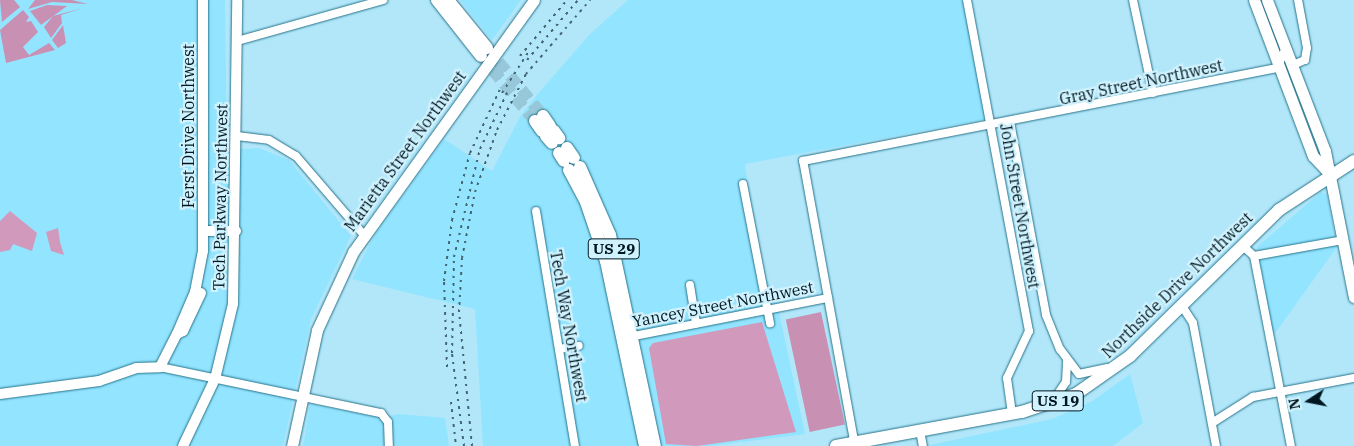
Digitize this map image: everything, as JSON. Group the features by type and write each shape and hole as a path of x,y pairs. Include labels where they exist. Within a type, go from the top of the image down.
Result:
{"main road":[{"path":"437,0 488,51"},
{"path":"448,0 488,51"},
{"name":"Marietta Street Northwest","path":"292,446 300,397 320,321 363,234 488,51 534,0"},
{"path":"1254,0 1277,68 1313,156 1330,174"},
{"path":"1267,0 1293,65 1330,174 1354,297"},
{"name":"US 29","path":"557,143 610,235 639,413 653,444"},
{"name":"Northside Drive Northwest","path":"836,446 1012,414 1050,404 1092,385 1119,364 1182,306 1279,210 1330,174 1354,162"},
{"name":"US 29","path":"628,337 653,444"},
{"path":"636,446 639,413"}],"street":[{"name":"Ferst Drive Northwest","path":"160,366 177,334 195,292 203,251 203,0"},
{"name":"Tech Parkway Northwest","path":"183,446 215,379 233,304 236,231 237,0"},
{"path":"237,41 383,0"},
{"name":"John Street Northwest","path":"966,0 992,125 1029,331 1006,378 1012,414"},
{"path":"1133,0 1153,93"},
{"path":"1293,65 1305,60 1307,48 1298,0"},
{"path":"1277,68 1286,56 1283,41"},
{"name":"Gray Street Northwest","path":"828,298 803,161 1010,122 1277,68"},
{"path":"1010,122 1046,315 1067,360 1084,374 1119,364"},
{"path":"237,136 269,140 296,156 363,234"},
{"path":"743,184 770,323"},
{"name":"Tech Way Northwest","path":"536,211 576,446"},
{"path":"203,231 236,231"},
{"path":"1254,256 1343,240"},
{"path":"1242,245 1254,256 1291,446"},
{"path":"690,285 696,324"},
{"path":"828,298 855,444"},
{"name":"Yancey Street Northwest","path":"628,337 828,298"},
{"path":"1182,306 1193,323 1216,446"},
{"path":"559,349 579,346"},
{"path":"1050,404 1065,384 1067,360"},
{"path":"0,394 100,381 136,368 160,366 381,413 388,422 389,446"},
{"path":"1212,423 1243,401 1354,378"},
{"path":"920,431 923,446"}],"shaded area":[{"path":"0,0 225,0 227,150 259,148 289,160 351,236 311,319 283,446 0,446"},
{"path":"0,0 14,0 20,7 2,22"},
{"path":"35,0 72,0 88,4 52,2 28,9"},
{"path":"460,0 521,0 492,40"},
{"path":"628,0 963,0 987,119 745,164 759,262 777,303 805,434 709,446 483,446 475,309 352,279 375,234 444,139 492,171 520,117 537,95 589,35"},
{"path":"47,5 67,6 41,25 30,11"},
{"path":"83,8 61,15 62,23 51,38 44,27 53,16"},
{"path":"23,10 29,17 26,22 31,21 38,32 23,47 29,55 49,43 55,50 6,63 0,30"},
{"path":"63,25 66,43 58,48 52,40"},
{"path":"1321,192 1327,195 1337,247 1273,336 1257,247"},
{"path":"10,211 37,233 32,251 13,244 10,250 0,252 0,221"},
{"path":"58,228 64,255 51,251 46,232"},
{"path":"821,312 845,424 810,432 786,319"},
{"path":"762,322 796,432 697,446 666,444 649,348 653,343"},
{"path":"1130,374 1143,423 1113,446 925,446 1052,419 1091,402"},
{"path":"310,404 383,418 398,414 445,418 449,446 303,446"}],"tunnel":[{"path":"487,48 543,116"},
{"path":"481,56 535,121"}],"railway":[{"path":"520,56 567,0"},
{"path":"527,60 578,0"},
{"path":"472,446 459,312 462,258 475,192 497,130 526,74 590,0"},
{"path":"502,93 529,51"},
{"path":"447,367 444,281 452,220 470,153 502,85"},
{"path":"464,446 452,353 454,257 480,149 509,89"},
{"path":"451,402 456,446"}]}
